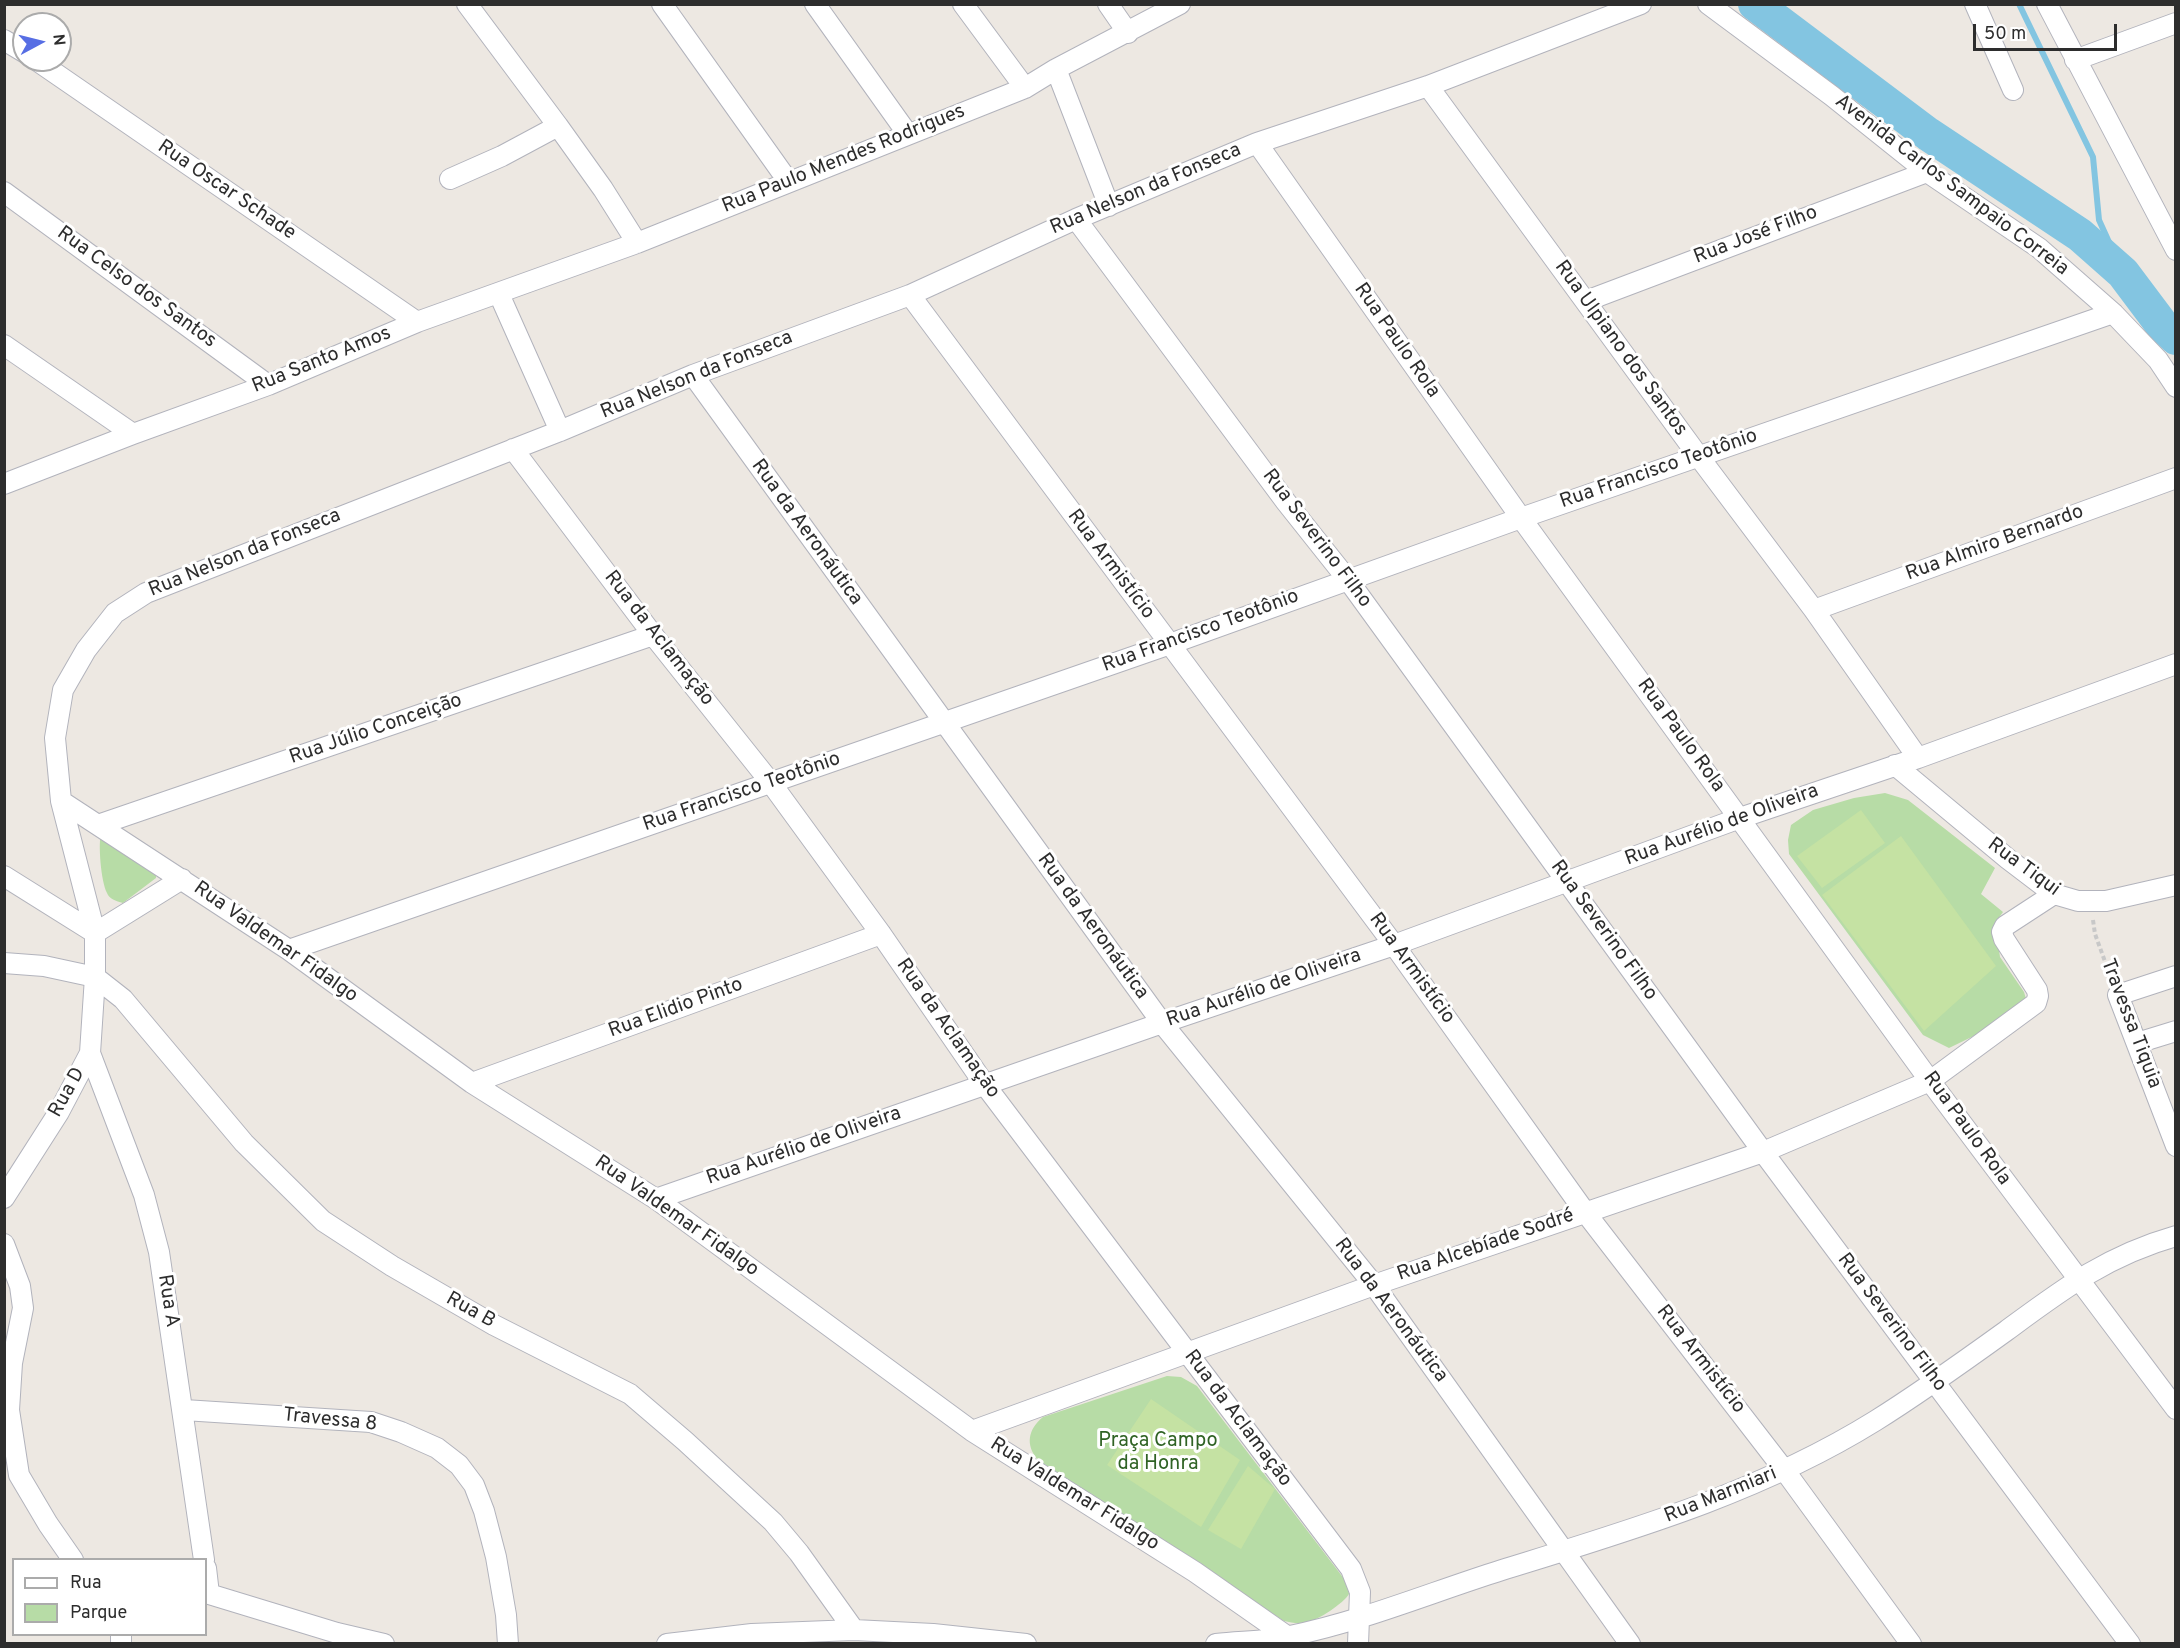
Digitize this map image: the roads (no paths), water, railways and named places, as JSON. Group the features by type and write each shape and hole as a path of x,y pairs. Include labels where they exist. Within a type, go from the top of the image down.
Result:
{"street":[{"path":"467,4 603,189 636,243"},
{"path":"662,4 788,181"},
{"path":"815,4 907,134"},
{"path":"963,4 1025,88"},
{"path":"1108,4 1128,33"},
{"name":"Rua Paulo Mendes Rodrigues","path":"499,294 636,243 1025,88 1056,69 1180,4"},
{"name":"Rua Nelson da Fonseca","path":"95,977 95,933 61,801 55,738 63,690 86,650 115,613 146,592 560,431 693,375 910,295 1076,219 1257,143 1428,86 1641,4"},
{"name":"Avenida Carlos Sampaio Correia","path":"1708,4 1832,96 1927,172 2039,248 2113,313 2158,360 2175,387"},
{"path":"1975,4 2013,90"},
{"path":"2048,4 2175,250"},
{"path":"2075,60 2175,23"},
{"path":"1056,69 1109,206"},
{"name":"Rua Oscar Schade","path":"45,72 417,322"},
{"name":"Rua Ulpiano dos Santos","path":"1428,86 1699,457 1814,610 1918,758"},
{"path":"450,179 502,156 558,126"},
{"name":"Rua Paulo Rola","path":"1257,143 1521,518 1930,1081 2175,1409"},
{"name":"Rua José Filho","path":"1586,301 1927,172"},
{"name":"Rua Celso dos Santos","path":"4,192 268,384"},
{"name":"Rua Severino Filho","path":"1076,219 1348,580 1764,1152 2130,1644"},
{"path":"499,294 560,431"},
{"name":"Rua Santo Amos","path":"4,484 268,384 417,322 499,294"},
{"name":"Rua Armistício","path":"910,295 1394,945 1585,1212 1785,1471 1911,1644"},
{"name":"Rua Francisco Teotônio","path":"289,950 2113,313"},
{"path":"4,345 133,434"},
{"name":"Rua da Aeronáutica","path":"693,375 1162,1023 1374,1285 1630,1644"},
{"name":"Rua da Aclamação","path":"513,449 653,635 771,783 881,934 985,1085 1351,1569 1360,1593 1358,1644"},
{"name":"Rua Almiro Bernardo","path":"1814,610 2175,478"},
{"name":"Rua Júlio Conceição","path":"98,825 653,635"},
{"name":"Rua Aurélio de Oliveira","path":"656,1199 1394,945 1740,818 1918,758 2175,664"},
{"name":"Rua Tiqui","path":"1895,765 2008,859 2054,894 2078,901 2106,901 2175,885"},
{"name":"Rua Valdemar Fidalgo","path":"61,801 289,950 471,1083 656,1199 972,1431 1195,1572 1288,1637"},
{"path":"4,876 95,933 182,879"},
{"name":"Rua Alcebíade Sodré","path":"972,1431 1374,1285 1764,1152 1930,1081 2036,1003 2037,990 2004,939 2002,932 2005,926 2054,894"},
{"name":"Rua Elidio Pinto","path":"471,1083 881,934"},
{"path":"4,963 44,966 95,977"},
{"name":"Travessa Tiquia","path":"2175,976 2118,995 2175,1146"},
{"name":"Rua D","path":"4,1198 58,1112 90,1053 95,977"},
{"name":"Rua B","path":"95,977 123,999 244,1143 323,1221 392,1266 494,1325 630,1394 773,1522 799,1553 854,1630"},
{"path":"2137,1043 2175,1031"},
{"name":"Rua A","path":"90,1053 144,1195 159,1251 184,1410 204,1558"},
{"name":"Rua Marmiari","path":"1216,1644 1288,1637 1359,1618 1501,1570 1646,1526 1732,1494 1785,1471 1873,1422 2106,1262 2175,1236"},
{"path":"4,1244 20,1286 23,1308 12,1363 9,1410 18,1475 72,1558"},
{"name":"Travessa 8","path":"184,1410 371,1422 401,1432 436,1448 459,1465 469,1478 484,1511 500,1580 508,1644"},
{"path":"207,1595 330,1638 384,1644"},
{"path":"667,1644 752,1634 854,1630 933,1634 1026,1644"}],"waterway":[{"path":"1755,4 1928,134 2080,235 2123,273 2162,325 2176,338"},
{"path":"2019,4 2093,157 2099,220 2123,273"}],"park label":[{"name":"Praça Campo da Honra","path":"1158,1454"}]}
